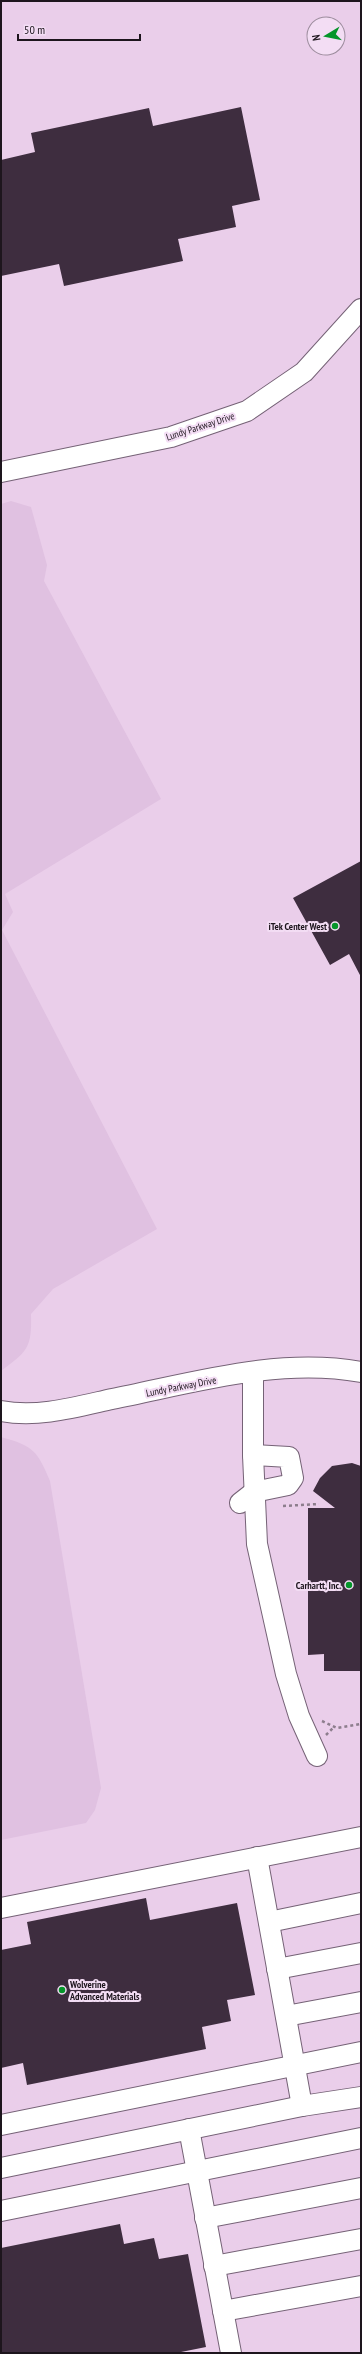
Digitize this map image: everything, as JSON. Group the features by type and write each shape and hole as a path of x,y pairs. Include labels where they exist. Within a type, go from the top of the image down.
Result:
{"street":[{"name":"Lundy Parkway Drive","path":"1,472 171,437 247,411 304,372 361,309"},
{"name":"Lundy Parkway Drive","path":"1,1411 48,1412 253,1372 297,1366 332,1366 361,1372"},
{"path":"253,1372 253,1455 247,1498 275,1632 299,1716 317,1756"},
{"path":"247,1498 288,1485 293,1478 289,1457 253,1455"},
{"path":"1,1908 361,1836"},
{"path":"257,1857 302,2106"},
{"path":"268,1922 361,1903"},
{"path":"277,1969 361,1953"},
{"path":"286,2016 361,2002"},
{"path":"1,2125 361,2052"},
{"path":"1,2168 302,2106 361,2097"},
{"path":"189,2129 231,2353"},
{"path":"1,2211 361,2138"},
{"path":"205,2218 361,2188"},
{"path":"214,2266 361,2239"},
{"path":"223,2311 361,2286"}],"path":[{"path":"281,1506 319,1504"},
{"path":"319,1718 338,1728 361,1724"},
{"path":"324,1738 334,1727"}],"shaded area":[{"path":"1,1 361,1 361,2353 1,2353"},
{"path":"11,501 31,507 47,565 44,581 161,799 5,894 13,912 2,930 157,1229 53,1289 31,1314 29,1342 26,1348 17,1359 1,1371 1,504"},
{"path":"1,1437 21,1443 33,1451 42,1463 50,1481 101,1788 95,1810 86,1823 1,1840"}],"building":[{"path":"241,107 260,200 232,206 236,227 178,239 183,261 64,286 59,264 1,276 1,160 35,152 31,133 149,108 153,126"},
{"name":"iTek Center West","path":"361,861 361,977 349,954 330,965 293,898"},
{"path":"352,1463 361,1466 361,1671 324,1671 324,1654 308,1655 308,1508 335,1508 313,1491 320,1478 332,1466"},
{"path":"146,1898 150,1920 237,1903 255,1995 227,2000 231,2021 202,2027 206,2049 27,2085 23,2063 1,2068 1,1950 31,1944 27,1922"},
{"path":"120,2224 124,2244 154,2238 159,2259 188,2254 206,2347 176,2353 1,2353 1,2248"}],"place":[{"name":"iTek Center West","path":"335,926"},
{"name":"Carhartt, Inc.","path":"349,1585"},
{"name":"Wolverine Advanced Materials","path":"62,1990"}]}
